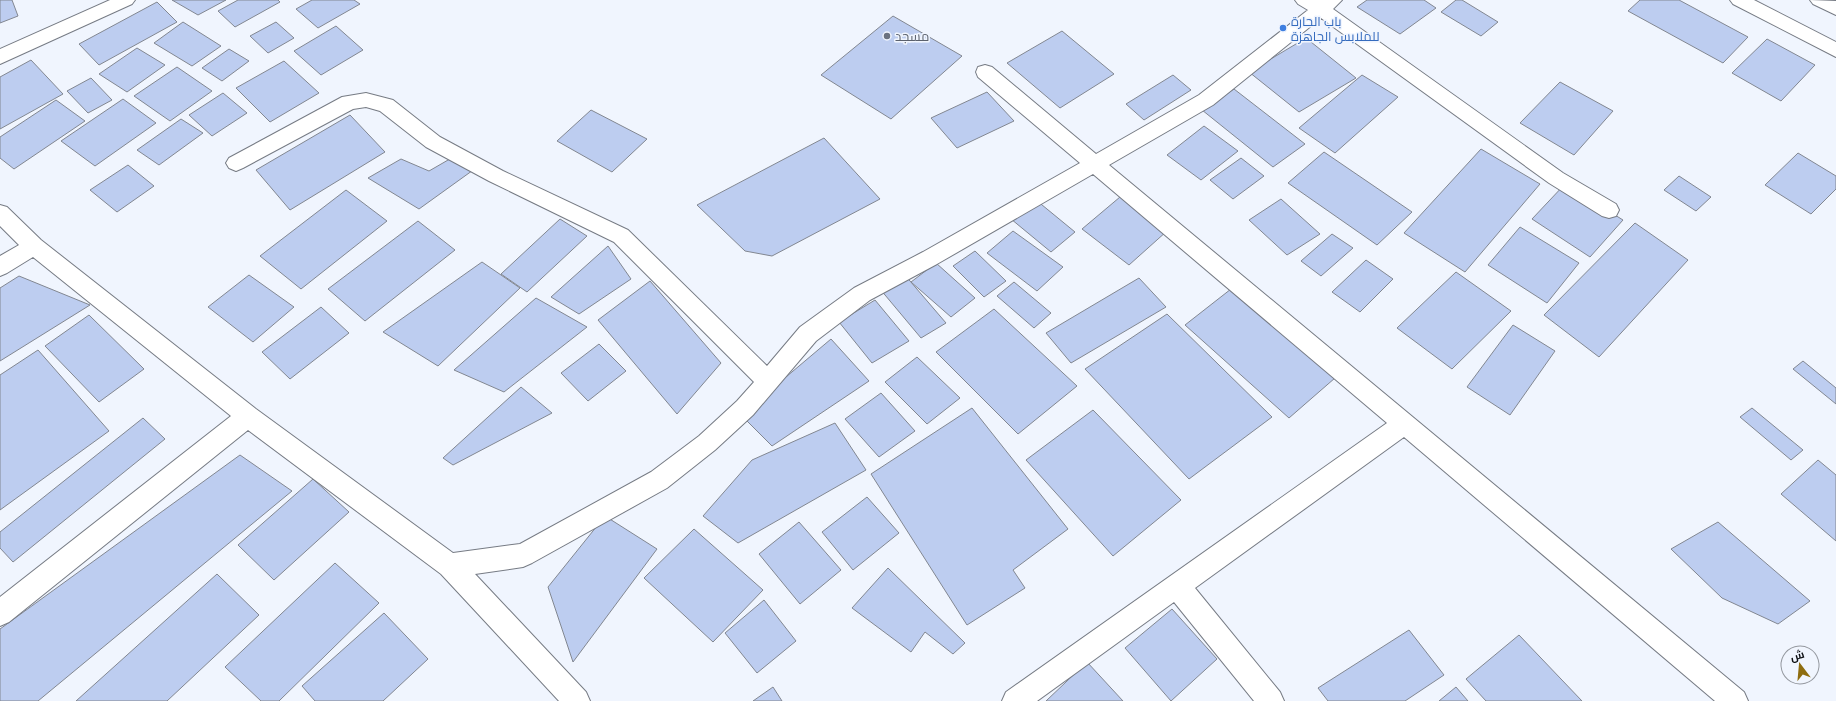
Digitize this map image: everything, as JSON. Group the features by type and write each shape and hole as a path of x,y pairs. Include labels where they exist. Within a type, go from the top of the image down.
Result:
{"street":[{"path":"0,57 126,0"},
{"path":"1739,0 1836,50"},
{"path":"1819,0 1836,9"},
{"path":"450,566 523,555 659,480 712,438 745,408 808,334 862,294 930,258 1206,100 1320,3 1556,178 1609,210"},
{"path":"985,72 1735,701"},
{"path":"236,163 348,102 366,100 386,106 440,145 496,176 621,236 768,381"},
{"path":"0,213 34,246 248,416 450,566 577,701"},
{"path":"0,267 34,246"},
{"path":"0,613 248,416"},
{"path":"1015,701 1404,424"},
{"path":"1177,586 1271,701"}],"building":[{"path":"0,0 12,0 18,16 0,23"},
{"path":"172,0 226,0 198,15"},
{"path":"238,0 278,0 280,2 235,27 218,11"},
{"path":"312,0 354,0 360,4 318,28 296,9"},
{"path":"1367,0 1424,0 1436,8 1400,34 1357,7"},
{"path":"1456,0 1462,0 1498,22 1481,36 1441,12"},
{"path":"1640,0 1679,0 1748,37 1723,63 1628,11"},
{"path":"157,2 177,22 99,65 79,44"},
{"path":"893,16 962,56 891,119 821,75"},
{"path":"183,22 221,46 192,66 154,43"},
{"path":"276,22 294,38 268,53 250,36"},
{"path":"336,26 363,50 321,75 294,51"},
{"path":"1062,31 1114,74 1060,108 1007,63"},
{"path":"1306,38 1356,78 1299,112 1249,72"},
{"path":"1767,39 1815,65 1781,101 1732,73"},
{"path":"137,48 165,65 127,92 99,74"},
{"path":"229,49 249,61 222,81 202,68"},
{"path":"31,60 63,94 0,129 0,77"},
{"path":"284,61 319,93 270,122 236,88"},
{"path":"177,67 212,91 170,121 134,96"},
{"path":"1173,75 1191,90 1144,120 1126,104"},
{"path":"1362,75 1398,97 1335,153 1299,128"},
{"path":"91,78 112,100 88,113 67,91"},
{"path":"1560,82 1613,111 1574,155 1520,123"},
{"path":"1234,89 1305,144 1273,167 1202,110"},
{"path":"987,92 1014,121 957,148 931,118"},
{"path":"223,93 247,113 212,136 189,115"},
{"path":"123,99 156,123 95,166 61,141"},
{"path":"56,100 85,121 14,169 0,158 0,137"},
{"path":"591,110 647,139 612,172 557,141"},
{"path":"350,115 385,152 290,210 256,170"},
{"path":"181,119 203,133 159,165 137,150"},
{"path":"1204,126 1238,151 1201,180 1167,155"},
{"path":"824,138 880,199 772,256 745,251 697,205"},
{"path":"1481,149 1540,184 1465,272 1404,233"},
{"path":"1324,152 1412,212 1377,245 1288,183"},
{"path":"1798,153 1836,176 1836,189 1811,214 1765,185"},
{"path":"455,156 476,168 419,209 368,178 401,159 429,171"},
{"path":"1241,158 1264,176 1233,199 1210,180"},
{"path":"128,165 154,186 117,212 90,190"},
{"path":"1679,176 1711,197 1696,211 1664,190"},
{"path":"1565,184 1623,220 1590,257 1532,219"},
{"path":"346,190 387,221 301,289 260,256"},
{"path":"1120,197 1167,231 1129,265 1082,229"},
{"path":"1281,199 1320,234 1287,255 1249,220"},
{"path":"1036,200 1075,232 1051,252 1011,219"},
{"path":"560,219 587,236 527,292 501,274"},
{"path":"418,221 455,250 365,321 328,289"},
{"path":"1635,223 1688,260 1599,357 1544,315"},
{"path":"1520,227 1579,263 1547,303 1488,265"},
{"path":"1013,231 1063,267 1037,291 987,253"},
{"path":"1332,234 1353,248 1321,276 1301,261"},
{"path":"608,246 631,279 579,314 551,297"},
{"path":"975,251 1006,281 984,297 953,266"},
{"path":"1366,260 1393,279 1360,312 1332,292"},
{"path":"482,262 520,288 438,366 383,332"},
{"path":"936,263 975,298 951,317 911,282"},
{"path":"1456,272 1511,311 1452,369 1397,328"},
{"path":"904,274 946,323 921,338 880,289"},
{"path":"249,275 294,307 253,342 208,307"},
{"path":"19,276 90,305 0,361 0,288"},
{"path":"1139,278 1166,307 1071,363 1046,333"},
{"path":"650,281 721,363 677,414 598,320"},
{"path":"1014,282 1051,313 1034,328 997,296"},
{"path":"1231,289 1335,378 1289,418 1185,325"},
{"path":"536,298 587,327 504,392 454,370"},
{"path":"875,300 909,341 872,363 839,322"},
{"path":"321,307 349,333 290,379 262,352"},
{"path":"994,309 1077,386 1018,434 936,352"},
{"path":"1167,314 1272,417 1189,479 1085,369"},
{"path":"89,315 144,369 99,402 45,346"},
{"path":"1513,325 1555,351 1510,415 1467,387"},
{"path":"831,339 869,381 772,446 741,415"},
{"path":"599,344 626,371 588,401 561,373"},
{"path":"38,350 109,431 0,510 0,375"},
{"path":"917,357 960,398 927,424 885,382"},
{"path":"1803,361 1836,388 1836,404 1793,369"},
{"path":"521,387 552,413 453,465 443,458"},
{"path":"881,393 915,431 879,457 845,419"},
{"path":"972,408 1068,529 1013,570 1025,588 967,625 871,474"},
{"path":"1752,408 1803,450 1791,460 1740,417"},
{"path":"1093,410 1181,500 1113,556 1026,460"},
{"path":"143,418 165,439 13,562 0,548 0,532"},
{"path":"835,423 866,470 738,543 703,516 752,460"},
{"path":"240,455 292,491 38,701 0,701 0,629"},
{"path":"1818,460 1836,475 1836,541 1781,494"},
{"path":"313,479 349,512 274,580 238,545"},
{"path":"867,497 899,533 853,570 822,532"},
{"path":"605,516 657,549 573,662 548,587"},
{"path":"799,522 841,570 800,604 759,554"},
{"path":"1718,522 1810,601 1778,624 1722,598 1671,549"},
{"path":"694,529 763,590 713,642 644,578"},
{"path":"335,563 379,603 279,701 261,701 225,667"},
{"path":"888,568 965,643 953,654 925,632 911,652 852,608"},
{"path":"217,574 259,615 167,701 76,701"},
{"path":"764,600 796,641 757,673 725,633"},
{"path":"1172,609 1217,659 1171,701 1125,648"},
{"path":"384,613 428,659 383,701 315,701 302,686"},
{"path":"1409,630 1444,675 1405,701 1328,701 1318,688"},
{"path":"1519,635 1582,701 1486,701 1466,679"},
{"path":"1087,662 1123,701 1046,701"},
{"path":"773,687 782,701 753,701"},
{"path":"1456,687 1468,701 1439,701"}],"place":[{"name":"باب الحارة للملابس الجاهزة","path":"1283,28"},
{"name":"مسجد","path":"887,36"}]}
